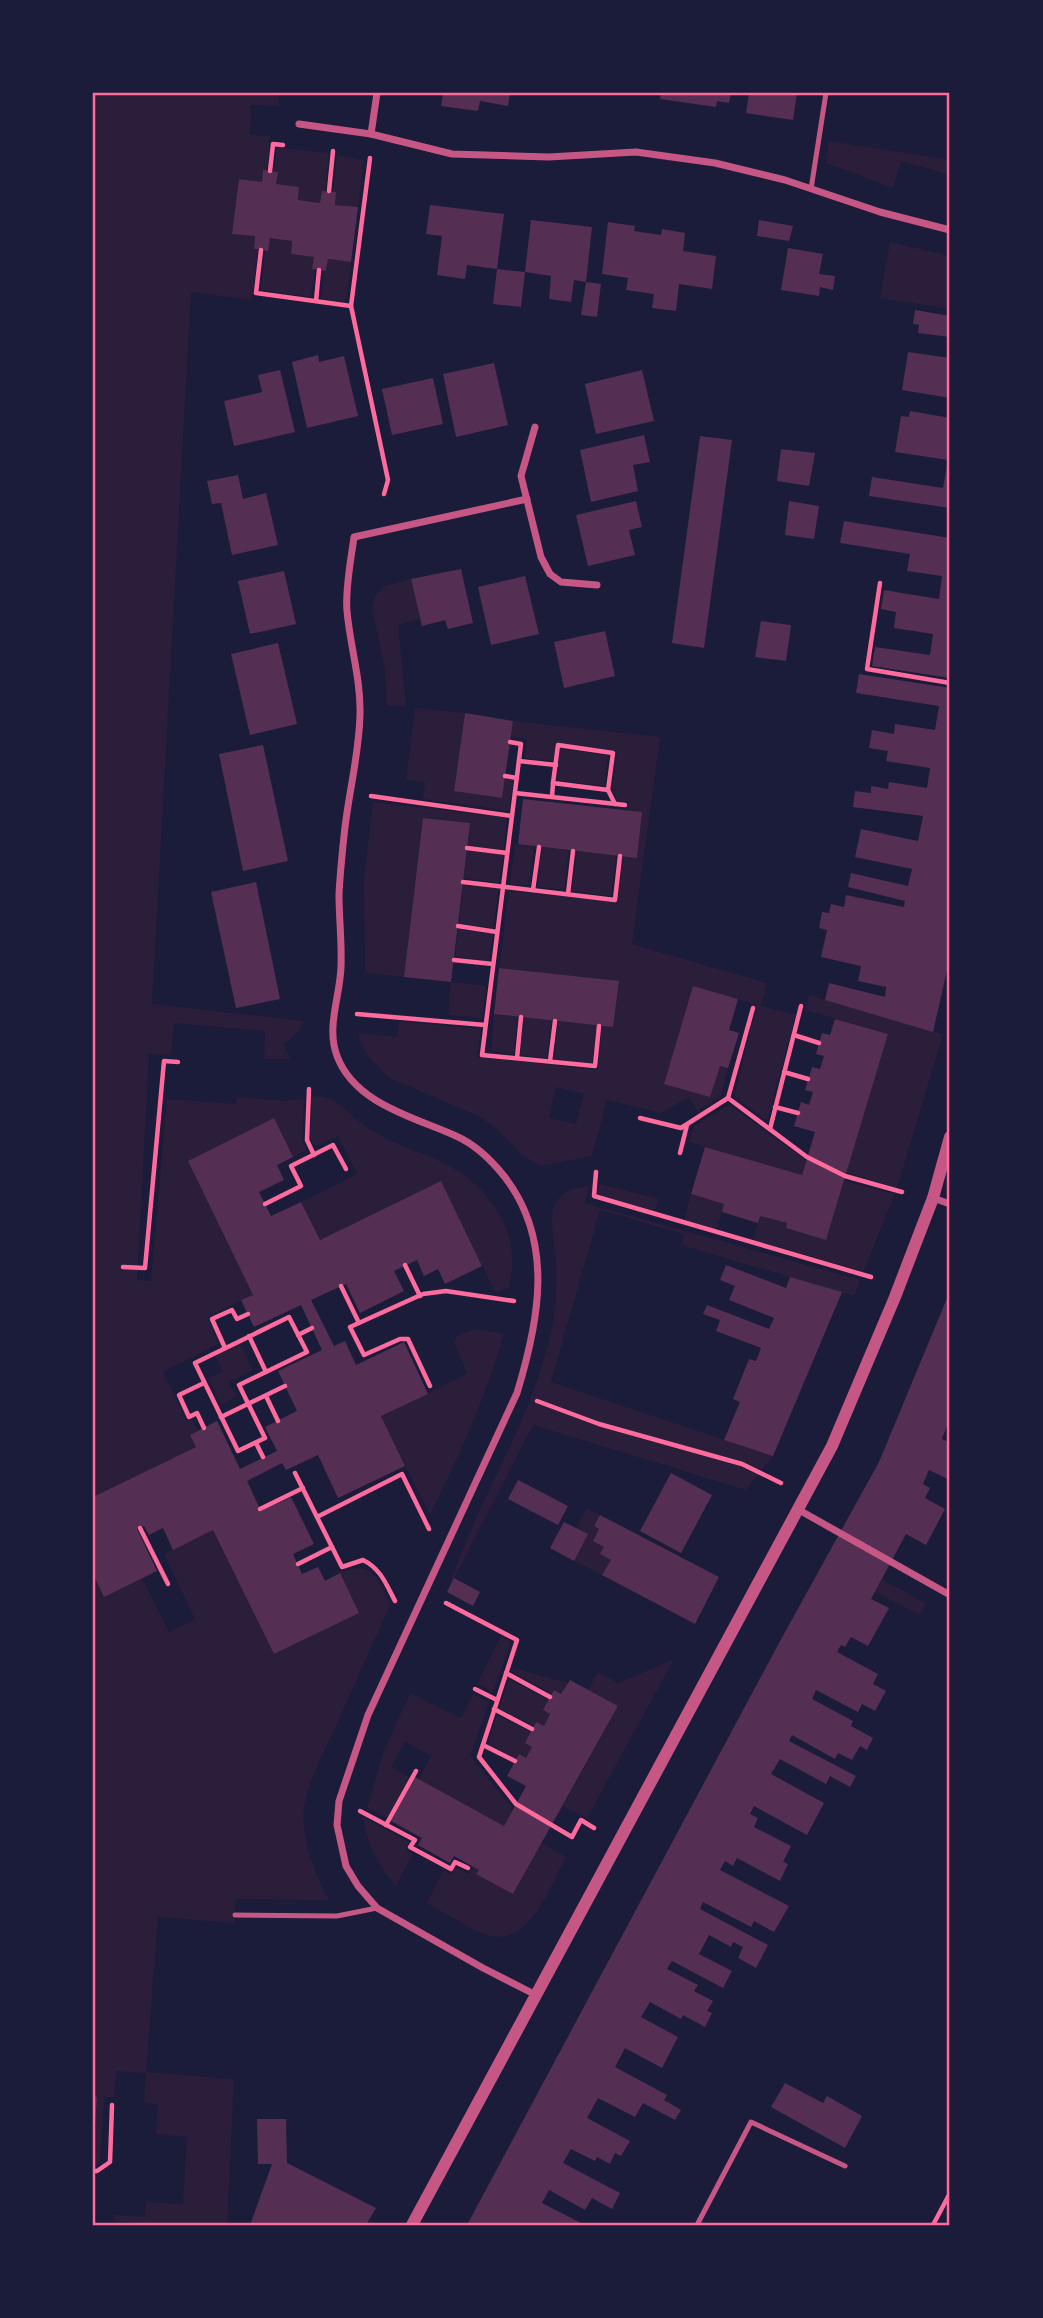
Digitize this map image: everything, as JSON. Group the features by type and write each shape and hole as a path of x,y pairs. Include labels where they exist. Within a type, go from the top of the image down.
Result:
{"street":[{"path":"371,134 377,93"},
{"path":"299,124 371,134 452,154 549,157 636,152 715,163 785,180 880,212 950,230"},
{"path":"535,427 521,476 541,557 550,574 561,582 597,584"},
{"path":"527,499 354,537 346,608 360,682 360,717 339,892 341,986 331,1030 337,1057 353,1082 380,1103 460,1137 494,1163 519,1195 532,1230 538,1265 532,1345 517,1393 368,1715 339,1801 337,1825 346,1866 377,1908 483,1969 536,1995"},
{"path":"412,2225 832,1446 895,1297 933,1198 950,1137"},
{"path":"933,1198 950,1204"},
{"path":"799,1510 950,1595"}],"lane":[{"path":"811,189 826,93"},
{"path":"235,1915 337,1916 377,1908"},
{"path":"696,2225 751,2122 845,2166"}],"path":[{"path":"270,171 273,144 283,145"},
{"path":"329,191 334,148"},
{"path":"370,157 351,306 388,480 384,494"},
{"path":"261,250 257,293 351,306"},
{"path":"316,301 319,271"},
{"path":"880,583 867,669 950,683"},
{"path":"510,742 522,744 482,1055 595,1066 599,1026"},
{"path":"552,797 558,745 613,753 608,790 615,804"},
{"path":"519,761 556,765"},
{"path":"505,776 517,778"},
{"path":"554,783 608,790"},
{"path":"515,793 625,806"},
{"path":"370,796 512,816"},
{"path":"533,890 539,847"},
{"path":"467,848 507,853"},
{"path":"568,894 573,851"},
{"path":"463,882 615,900 620,856"},
{"path":"458,926 497,932"},
{"path":"454,960 493,964"},
{"path":"770,1129 801,1006"},
{"path":"640,1118 681,1128 728,1098 753,1008"},
{"path":"356,1014 485,1025"},
{"path":"516,1058 521,1017"},
{"path":"550,1062 555,1021"},
{"path":"794,1035 819,1043"},
{"path":"123,1267 145,1268 164,1061 178,1062"},
{"path":"784,1072 808,1079"},
{"path":"309,1089 307,1140 314,1155"},
{"path":"728,1098 807,1157 845,1176 902,1192"},
{"path":"775,1107 798,1113"},
{"path":"680,1153 688,1124"},
{"path":"265,1204 301,1186 290,1166 333,1145 345,1169"},
{"path":"596,1172 594,1196 871,1278"},
{"path":"405,1265 419,1296"},
{"path":"341,1286 359,1323"},
{"path":"430,1386 408,1339 400,1339 364,1355 350,1327 419,1296 446,1291 515,1301"},
{"path":"225,1348 212,1320 232,1310 236,1319 248,1314"},
{"path":"289,1317 307,1352 239,1385 265,1438 238,1451 195,1363 225,1348 289,1317"},
{"path":"298,1335 312,1328"},
{"path":"249,1336 266,1372"},
{"path":"204,1383 179,1395 189,1417 197,1413 204,1428"},
{"path":"221,1417 285,1387"},
{"path":"517,1393 598,1424 743,1464 781,1483"},
{"path":"266,1396 278,1421"},
{"path":"256,1443 263,1457"},
{"path":"395,1470 398,1476"},
{"path":"295,1473 342,1567 363,1560 374,1566 382,1575 397,1605"},
{"path":"317,1517 401,1474 430,1531"},
{"path":"260,1509 303,1488"},
{"path":"140,1528 168,1584"},
{"path":"298,1564 332,1547"},
{"path":"443,1602 517,1640 479,1757 516,1804 572,1837 581,1820 594,1828"},
{"path":"506,1673 550,1697"},
{"path":"475,1689 497,1700"},
{"path":"495,1709 532,1729"},
{"path":"483,1745 515,1761"},
{"path":"386,1825 416,1772"},
{"path":"359,1810 415,1840 411,1847 451,1869 455,1861 468,1868"},
{"path":"93,2171 110,2162 112,2105"},
{"path":"933,2225 950,2193"}],"shaded area":[{"path":"93,93 269,93 278,94 280,106 251,105 250,135 270,136 267,170 263,171 262,182 239,180 233,233 255,236 254,248 258,249 252,300 191,292 152,1004 304,1021 298,1032 284,1045 290,1059 264,1059 265,1031 174,1023 171,1055 149,1054 137,1280 151,1281 167,1099 236,1104 237,1097 285,1101 304,1099 302,1140 307,1150 293,1157 274,1119 188,1161 253,1295 207,1317 219,1344 163,1372 186,1420 192,1419 198,1431 190,1435 196,1447 93,1497"},
{"path":"829,141 950,160 950,175 901,161 893,188 826,163"},
{"path":"277,147 329,153 325,191 322,191 320,203 298,200 299,187 276,184 278,172 274,171"},
{"path":"337,155 364,160 358,207 335,205 336,193 333,192"},
{"path":"270,238 292,241 291,254 314,257 311,297 261,290 265,250"},
{"path":"890,242 950,256 950,309 880,298"},
{"path":"328,259 351,262 346,302 321,299"},
{"path":"411,579 420,619 398,625 406,707 387,705 385,670 372,608 375,596 384,587"},
{"path":"415,708 465,713 454,790 501,798 504,779 513,780 509,811 423,799 425,782 406,780"},
{"path":"513,721 660,737 632,944 767,983 761,1006 796,1015 767,1121 734,1096 757,1005 693,986 664,1084 720,1066 728,1068 721,1097 697,1111 689,1097 661,1113 607,1100 592,1156 541,1166 522,1155 496,1128 480,1117 392,1079 366,1053 358,1033 397,1037 399,1021 481,1029 477,1057 598,1070 602,1026 613,1026 619,982 499,968 509,891 617,902 623,856 637,857 642,812 629,810 629,802 618,801 612,790 617,751 556,743 553,761 525,758 527,739 511,737","holes":["556,1087 584,1094 576,1124 549,1118"]},
{"path":"560,749 608,755 604,786 556,780"},
{"path":"373,802 507,818 504,850 468,845 470,823 423,818 404,977 365,973 364,878"},
{"path":"515,844 534,846 529,886 510,884"},
{"path":"542,847 569,850 564,890 537,887"},
{"path":"467,851 503,855 499,883 464,878"},
{"path":"577,851 616,855 611,896 572,891"},
{"path":"463,885 499,888 493,928 459,923"},
{"path":"458,929 493,934 489,961 455,957"},
{"path":"451,982 486,986 482,1018 448,1015"},
{"path":"809,995 943,1034 897,1188 846,1172 888,1034 806,1010"},
{"path":"494,1014 517,1017 514,1054 491,1051"},
{"path":"524,1017 551,1020 547,1058 520,1055"},
{"path":"558,1021 596,1025 592,1064 554,1059"},
{"path":"317,1096 337,1103 365,1126 384,1137 453,1168 469,1178 484,1193 498,1212 510,1239 512,1268 509,1288 495,1292 441,1181 320,1240 301,1202 357,1174 338,1136 315,1147 310,1138 312,1097"},
{"path":"729,1105 806,1160 802,1175 689,1142 694,1126"},
{"path":"844,1181 895,1194 863,1272 753,1240 760,1216 787,1223 786,1228 826,1240"},
{"path":"599,1184 659,1199 655,1211 598,1194"},
{"path":"589,1186 585,1203 860,1280 854,1296 681,1245 684,1234 600,1210 551,1382 773,1456 746,1490 533,1425 447,1592 466,1542 527,1408 546,1353 556,1301 552,1225 556,1203 562,1195 573,1189"},
{"path":"691,1194 724,1204 717,1229 684,1220"},
{"path":"478,1329 504,1334 471,1426 430,1515 381,1416 467,1374 454,1342 458,1334"},
{"path":"240,1343 253,1370 229,1382 236,1397 221,1405 208,1378 223,1372 215,1356"},
{"path":"587,1508 600,1515 594,1526 599,1529 593,1541 604,1547 601,1554 611,1560 602,1575 574,1561 576,1528"},
{"path":"213,1530 274,1654 358,1613 340,1573 360,1568 367,1570 377,1579 390,1605 317,1767 306,1798 304,1830 314,1868 329,1900 236,1899 234,1923 158,1917 146,2072 234,2079 227,2225 156,2225 114,2221 114,2215 145,2217 146,2202 183,2204 187,2137 156,2134 158,2105 144,2103 146,2073 116,2071 114,2097 104,2097 100,2162 93,2167 97,2097 93,2096 93,1574 104,1596 142,1578 169,1632 195,1619 164,1554"},
{"path":"882,1579 926,1604 920,1615 875,1592"},
{"path":"501,1636 511,1642 493,1692 477,1684"},
{"path":"674,1659 587,1818 563,1806 618,1707 588,1690 598,1672 618,1683"},
{"path":"513,1668 568,1683 561,1694 552,1694 511,1671"},
{"path":"509,1679 549,1700 550,1714 544,1726 537,1722 534,1726 499,1708"},
{"path":"410,1693 461,1718 473,1694 489,1702 470,1756 513,1809 504,1826 419,1779 431,1756 405,1742 391,1767 409,1777 387,1818 367,1808 384,1751"},
{"path":"497,1715 531,1732 532,1747 526,1758 519,1754 516,1759 488,1743"},
{"path":"363,1817 409,1842 406,1850 413,1854 396,1886 374,1854"},
{"path":"542,1843 566,1857 534,1915 523,1927 511,1934 496,1937 479,1932 427,1903 443,1871 450,1874 455,1867 468,1874 473,1866 479,1870 477,1874 513,1894"}],"building":[{"path":"443,93 510,93 508,106 480,101 478,111 441,106"},
{"path":"661,93 731,93 729,103 717,101 716,107 660,99"},
{"path":"749,93 797,93 793,120 746,113"},
{"path":"263,170 278,172 276,184 299,187 298,200 320,203 322,191 336,192 335,205 358,207 351,262 328,259 326,271 312,269 314,257 291,254 292,241 270,238 268,251 254,249 255,236 232,234 239,179 262,182"},
{"path":"430,205 504,214 497,269 467,265 465,279 437,275 442,236 426,234"},
{"path":"531,220 592,227 586,282 574,280 571,302 549,299 551,276 525,272"},
{"path":"759,220 793,226 789,241 757,236"},
{"path":"608,222 635,226 634,231 661,235 662,229 685,233 683,251 716,256 712,289 679,284 676,311 652,308 654,294 626,290 628,278 602,274"},
{"path":"788,248 823,254 819,274 835,276 833,290 820,287 819,296 781,290"},
{"path":"497,269 525,272 521,307 493,304"},
{"path":"586,282 601,284 597,317 581,315"},
{"path":"915,310 950,316 950,337 918,333 919,325 913,324"},
{"path":"908,352 950,358 950,398 902,390"},
{"path":"318,355 319,362 344,356 358,416 307,428 292,362"},
{"path":"494,363 508,425 456,437 443,374"},
{"path":"280,370 295,432 234,446 224,401 262,392 258,375"},
{"path":"642,370 654,421 596,434 585,384"},
{"path":"433,378 443,424 392,435 382,389"},
{"path":"910,411 950,418 950,508 869,496 872,477 943,488 948,460 895,452 901,416 909,417"},
{"path":"644,435 650,462 633,465 638,491 591,502 580,450"},
{"path":"700,436 732,440 704,648 672,643"},
{"path":"781,449 815,453 809,486 777,481"},
{"path":"238,475 243,499 266,493 278,545 232,555 221,503 212,504 207,481"},
{"path":"636,501 642,527 629,530 635,555 588,566 576,515"},
{"path":"789,501 819,506 814,539 785,535"},
{"path":"844,521 950,538 950,678 872,666 875,647 930,655 933,634 894,628 896,612 881,609 884,590 939,599 942,576 907,571 910,554 840,543"},
{"path":"461,569 473,623 448,629 445,620 422,626 411,579"},
{"path":"284,571 296,624 250,634 238,581"},
{"path":"525,576 539,634 491,645 478,587"},
{"path":"761,621 791,625 786,661 755,657"},
{"path":"605,631 615,676 564,688 554,642"},
{"path":"278,643 297,724 250,735 231,654"},
{"path":"859,674 950,688 950,957 933,1032 825,1000 829,983 885,997 886,987 858,981 861,966 821,957 827,930 819,928 822,912 829,913 831,904 844,907 846,895 904,907 905,901 848,887 851,873 908,886 912,869 855,857 861,829 918,841 923,816 853,807 855,791 871,793 871,786 888,789 889,782 927,788 930,768 886,761 888,751 869,748 872,730 894,734 895,724 935,730 939,706 856,693"},
{"path":"465,713 513,721 502,798 454,791"},
{"path":"263,745 288,861 243,871 219,754"},
{"path":"523,799 642,812 637,858 518,844"},
{"path":"423,818 470,823 451,982 404,977"},
{"path":"256,882 280,999 236,1008 211,892"},
{"path":"499,968 619,981 613,1027 494,1014"},
{"path":"693,986 738,999 729,1030 739,1033 728,1068 720,1066 710,1097 664,1084"},
{"path":"835,1019 888,1034 826,1240 786,1228 787,1223 760,1216 758,1223 722,1212 724,1204 691,1194 705,1147 802,1175 815,1132 794,1126 801,1102 809,1105 813,1092 805,1090 812,1067 820,1069 824,1056 816,1054 822,1033 830,1035"},
{"path":"274,1118 293,1157 277,1165 284,1180 259,1192 271,1216 301,1202 320,1240 441,1181 482,1266 445,1284 438,1269 424,1276 417,1260 394,1271 404,1291 360,1313 346,1284 311,1300 334,1346 345,1341 356,1365 404,1342 428,1394 381,1416 405,1466 338,1498 318,1455 286,1470 282,1463 247,1481 261,1511 291,1497 314,1544 293,1554 302,1574 318,1567 325,1581 340,1573 359,1613 274,1654 213,1530 173,1550 163,1528 149,1535 144,1526 137,1529 157,1571 104,1597 93,1574 93,1497 196,1447 190,1435 217,1421 240,1469 277,1451 265,1427 297,1411 278,1371 322,1350 301,1305 254,1327 241,1300 253,1295 188,1161"},
{"path":"726,1265 786,1288 790,1277 842,1292 773,1456 724,1440 740,1402 733,1399 749,1359 756,1361 761,1348 716,1331 720,1320 703,1314 707,1305 769,1329 774,1318 729,1300 735,1286 720,1280"},
{"path":"950,1291 950,1418 942,1439 950,1443 950,1480 929,1470 923,1484 930,1488 925,1498 945,1509 926,1545 906,1534 871,1599 889,1608 868,1646 851,1637 845,1647 841,1645 837,1652 878,1674 873,1684 886,1691 875,1711 862,1704 858,1712 816,1690 812,1699 853,1721 851,1726 873,1738 867,1750 860,1746 852,1760 838,1753 835,1759 792,1735 789,1741 856,1776 850,1787 830,1776 826,1784 780,1759 771,1774 824,1803 807,1835 754,1806 750,1814 758,1818 754,1827 791,1846 783,1862 788,1864 780,1881 737,1858 733,1866 725,1861 720,1870 789,1906 774,1932 754,1921 751,1927 703,1902 700,1909 768,1945 756,1968 738,1958 743,1947 733,1942 731,1947 709,1935 699,1954 732,1971 723,1988 672,1961 667,1969 698,1985 694,1991 713,2001 707,2011 712,2013 705,2027 683,2015 681,2019 650,2002 641,2017 678,2037 662,2068 625,2048 615,2067 667,2095 664,2100 681,2110 675,2120 643,2103 635,2117 598,2098 587,2118 630,2141 621,2156 615,2153 610,2164 597,2157 595,2161 571,2149 563,2163 620,2193 612,2209 592,2198 585,2210 549,2190 542,2203 585,2225 467,2225 879,1462"},
{"path":"671,1473 712,1495 681,1553 640,1531"},
{"path":"518,1480 568,1506 558,1525 508,1499"},
{"path":"600,1515 719,1577 695,1624 602,1575 611,1560 600,1554 604,1547 593,1541 599,1529 594,1526"},
{"path":"564,1522 588,1534 574,1561 550,1548"},
{"path":"454,1578 480,1592 473,1606 447,1592"},
{"path":"570,1680 618,1706 513,1894 476,1874 479,1870 454,1856 450,1863 418,1845 422,1838 391,1821 415,1777 504,1826 526,1786 507,1776 519,1754 526,1758 532,1747 525,1743 536,1722 544,1726 550,1714 543,1710 554,1690 561,1694"},
{"path":"785,2083 823,2103 827,2096 862,2116 845,2148 771,2107"},
{"path":"93,2096 97,2097 95,2126 93,2126"},
{"path":"257,2119 286,2119 287,2163 376,2208 366,2225 250,2225 272,2164 258,2164"}]}
